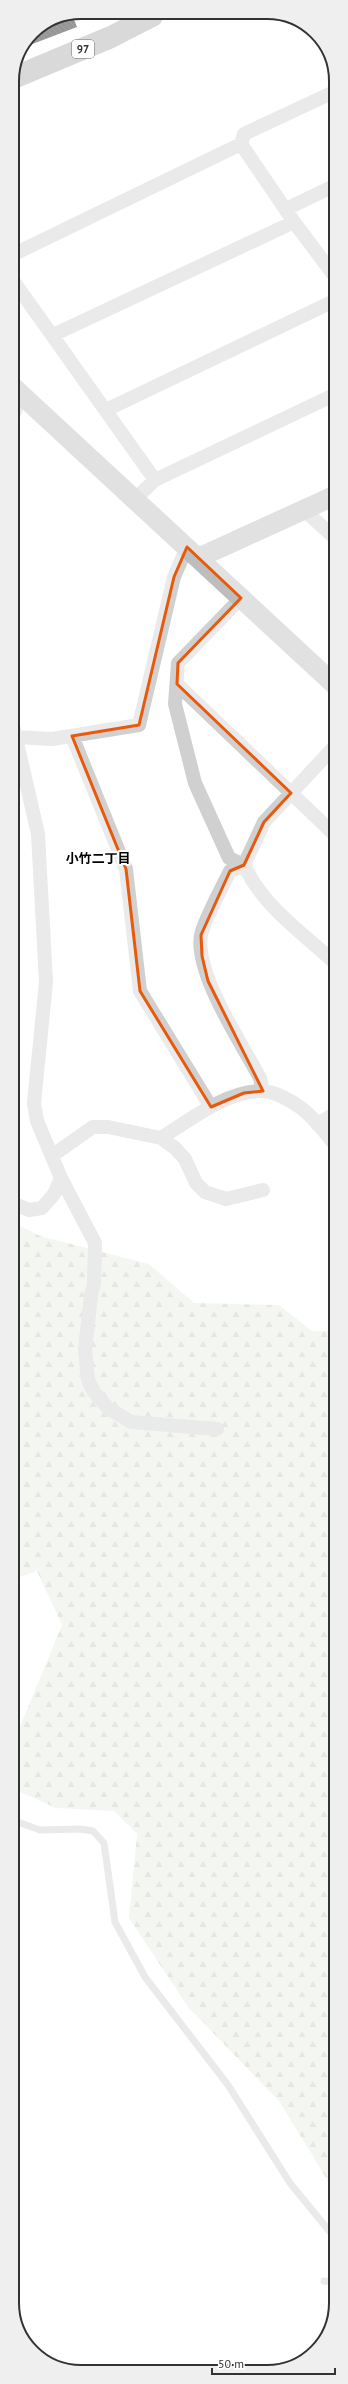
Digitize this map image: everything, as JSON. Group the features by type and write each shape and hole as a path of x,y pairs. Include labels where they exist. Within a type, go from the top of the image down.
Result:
{"main road":[{"name":"97","path":"20,75 111,37 146,19"}],"street":[{"path":"19,252 241,144 244,134 329,93"},
{"path":"241,144 294,222 329,269"},
{"path":"286,209 329,188"},
{"path":"53,335 294,222"},
{"path":"19,289 155,480"},
{"path":"106,410 329,303"},
{"path":"19,394 135,499 329,680"},
{"path":"135,499 155,480 329,397"},
{"path":"19,737 52,739 139,725 174,577 193,553 304,510 329,498"},
{"path":"304,510 329,533"},
{"path":"241,598 178,663 175,704 195,783 229,858 244,864 253,884 266,901 329,958"},
{"path":"177,684 329,829"},
{"path":"72,736 126,869 140,991 211,1107"},
{"path":"19,750 38,834 46,982 34,1103 37,1121 53,1155 61,1178 95,1243 94,1284 91,1295 85,1350 88,1380 94,1392 108,1408 131,1422 217,1429"},
{"path":"264,1090 260,1078 208,981 202,956 201,935 230,871 244,864 264,822 329,752"},
{"path":"161,1138 211,1107 244,1092 264,1090 276,1094 301,1108 329,1138"},
{"path":"317,1124 329,1117"},
{"path":"53,1155 93,1127 108,1128 161,1138 175,1148 185,1159 196,1183 205,1192 226,1199 263,1190"},
{"path":"19,1206 30,1210 42,1208 54,1194 61,1178"}],"lane":[{"path":"19,1822 40,1830 80,1829 93,1831 104,1844 116,1922 145,1977 228,2085 290,2183 329,2231"},
{"path":"324,2281 329,2281"}],"highlighted area":[{"path":"187,547 241,598 178,663 177,684 291,793 264,822 244,865 230,871 201,935 202,956 208,981 263,1091 244,1093 211,1107 140,991 126,869 72,736 139,725 174,577"}],"green space":[{"path":"19,1226 40,1236 149,1264 194,1303 279,1305 312,1331 329,1331 329,2183 279,2101 188,2007 129,1918 137,1834 114,1811 56,1808 19,1791 19,1729 62,1625 37,1571 19,1577"}],"building":[{"path":"74,20 77,27 31,45 37,37 47,29 57,24"}],"district":[{"name":"小竹二丁目","path":"98,858"}]}
